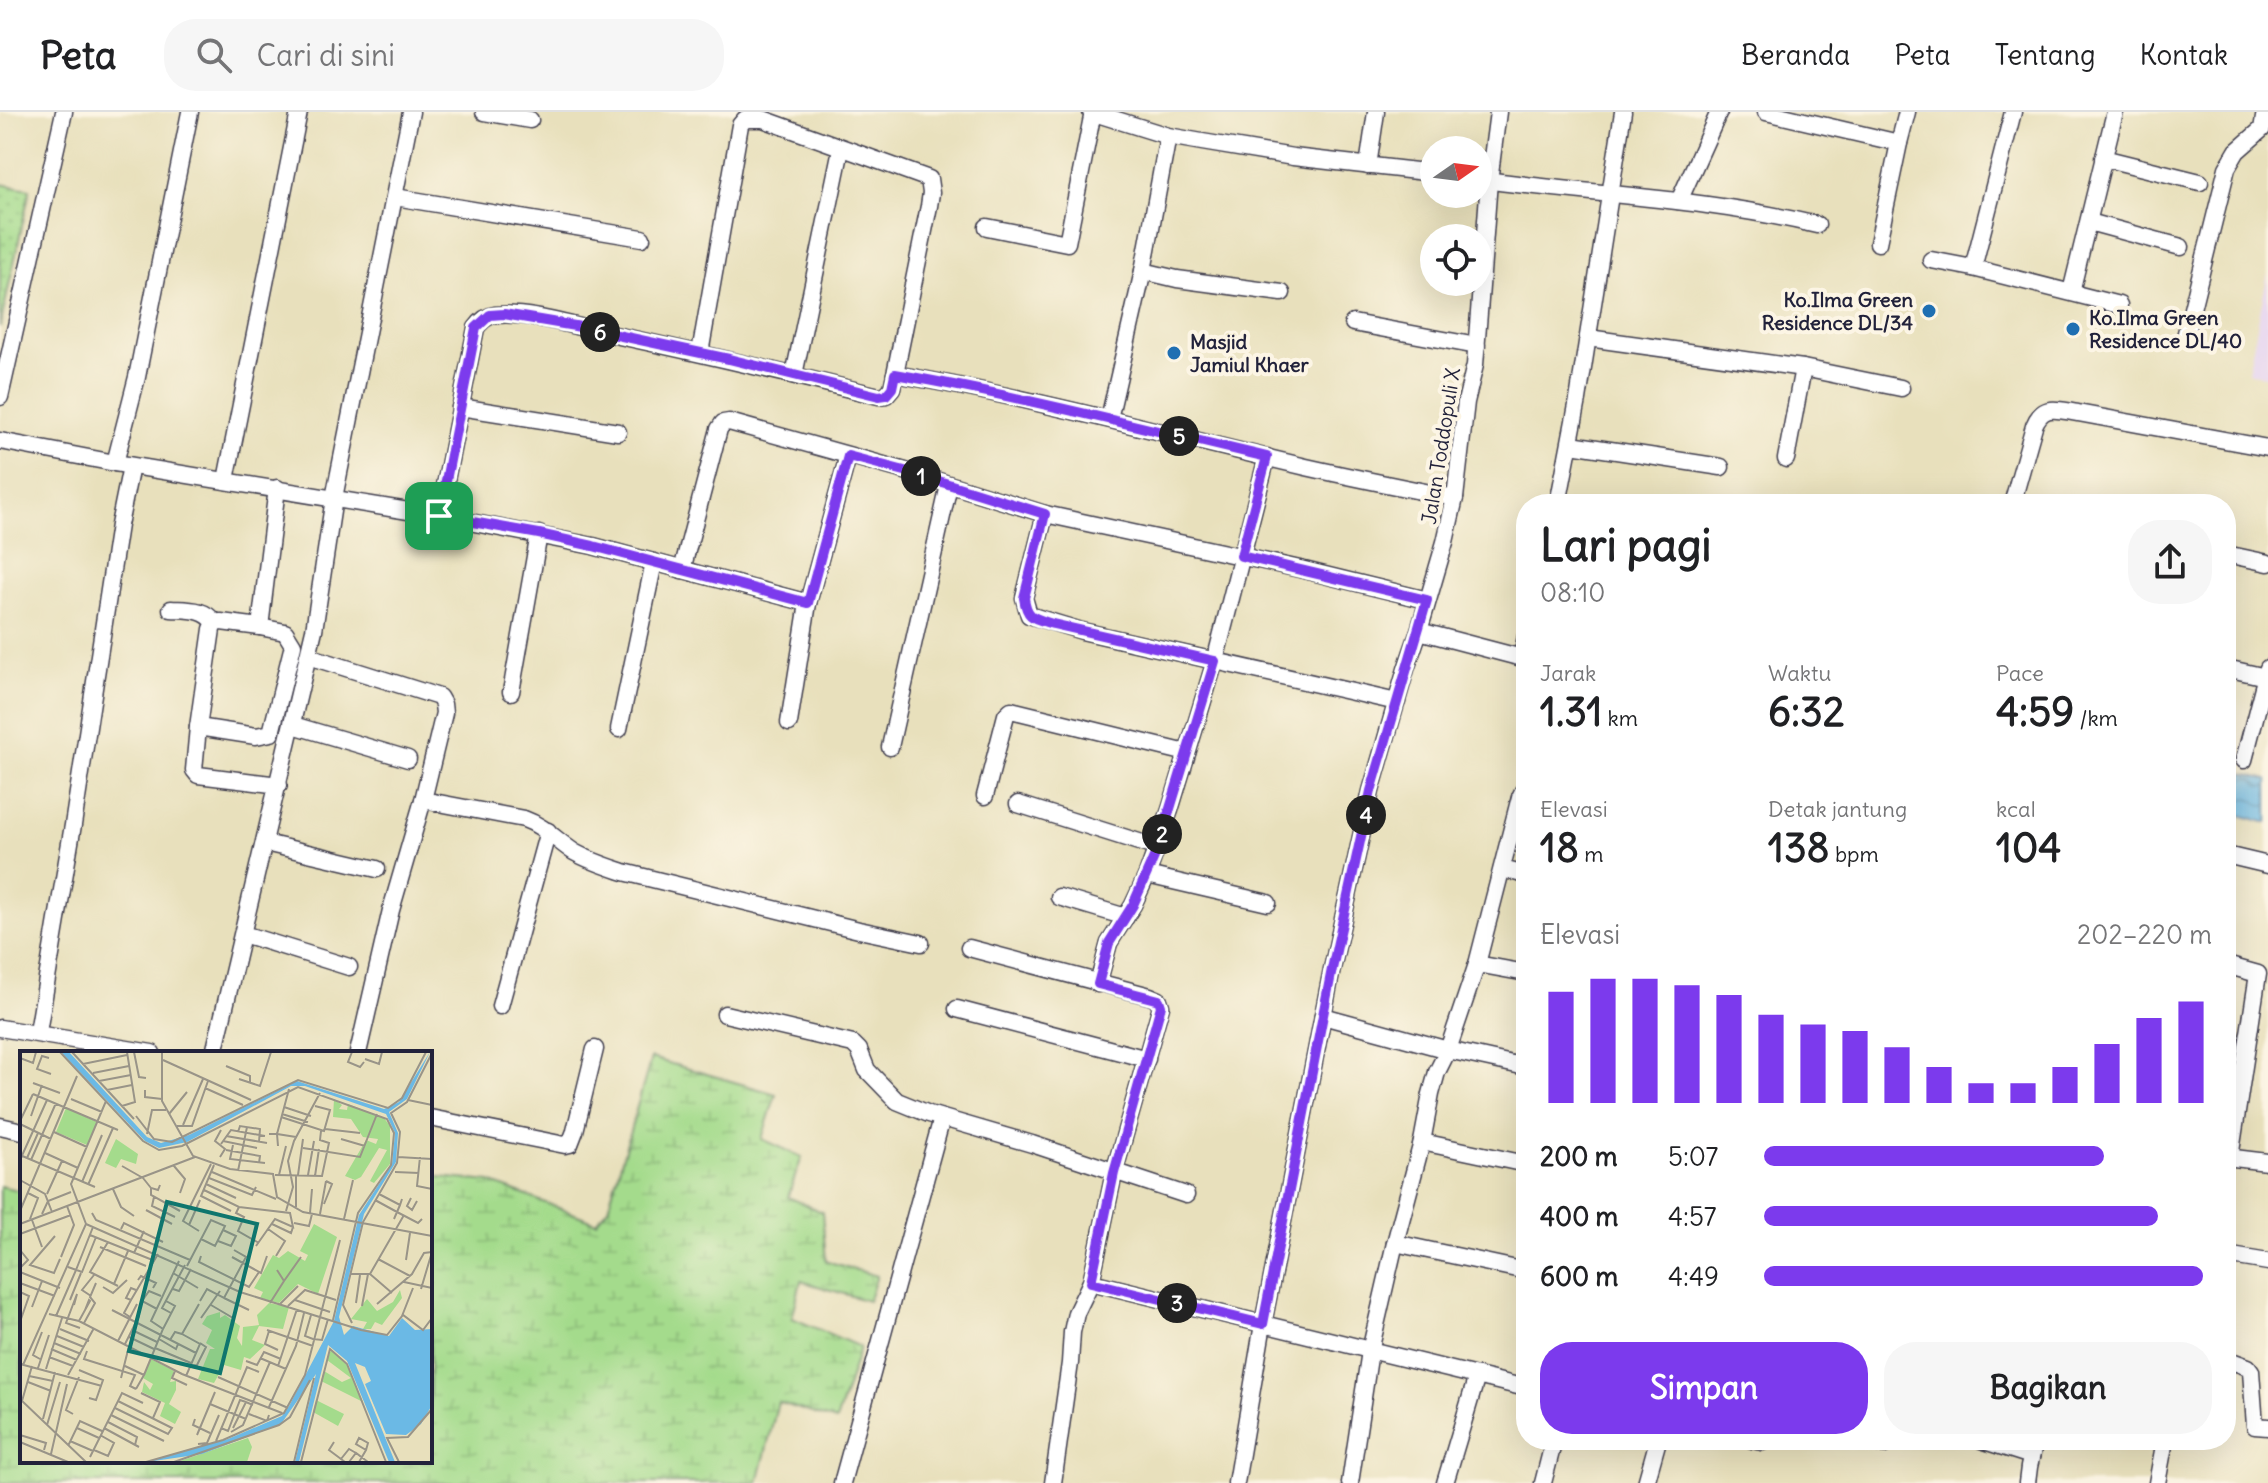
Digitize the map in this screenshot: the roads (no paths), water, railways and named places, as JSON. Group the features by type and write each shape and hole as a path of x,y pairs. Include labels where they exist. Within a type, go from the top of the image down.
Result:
{"street":[{"path":"0,397 64,112"},
{"path":"38,1032 73,825 123,464 190,112"},
{"path":"226,480 299,112"},
{"path":"214,1051 308,656 334,498 411,112"},
{"path":"484,112 530,120"},
{"path":"987,227 1067,243 1092,112 1168,136 1293,157 1420,172"},
{"path":"1368,166 1376,112"},
{"name":"Jalan Toddopuli X","path":"1492,139 1498,112"},
{"path":"1560,494 1571,444 1623,112"},
{"path":"1679,201 1719,112"},
{"path":"1766,112 1899,143"},
{"path":"1878,243 1907,112"},
{"path":"1973,268 2013,112"},
{"path":"2071,292 2115,112"},
{"path":"2185,337 2227,168 2237,151 2262,129 2265,112"},
{"path":"439,516 476,328 490,315 527,317 700,353 879,396 886,395 892,388 923,239 929,206 929,179 763,119 745,119 740,125 700,353"},
{"path":"1109,419 1143,271 1168,136"},
{"path":"794,375 841,149"},
{"path":"2103,158 2200,182"},
{"path":"1492,181 1734,207 1817,225"},
{"path":"395,197 642,238"},
{"name":"Jalan Toddopuli X","path":"1236,1483 1263,1324 1323,1016 1371,791 1445,542 1455,498 1466,402 1477,346 1482,208"},
{"path":"2089,222 2181,247"},
{"path":"1931,260 2119,305"},
{"path":"1143,271 1177,279 1282,293"},
{"path":"1353,323 1477,346"},
{"path":"1588,338 1803,368 1901,388"},
{"path":"1786,459 1803,368"},
{"path":"895,374 1004,395 1455,498"},
{"path":"460,407 618,432"},
{"path":"2015,494 2034,426 2038,415 2045,410 2078,413 2268,448"},
{"path":"682,570 723,423 741,425 1045,514 1427,600"},
{"path":"0,441 539,534 808,603"},
{"path":"1571,444 1721,467"},
{"path":"789,723 808,603 848,456"},
{"path":"1098,984 1109,943 1126,917 1158,848 1215,661 1267,457"},
{"path":"890,747 949,485"},
{"path":"260,627 277,488"},
{"path":"1045,514 1024,598 1029,615 1067,628 1397,702"},
{"path":"511,692 539,534"},
{"path":"2236,556 2268,563"},
{"path":"619,729 654,562"},
{"path":"171,609 202,612 215,623"},
{"path":"198,727 256,736 271,733 293,645 285,632 215,623"},
{"path":"215,623 194,770 198,775 279,785"},
{"path":"1419,631 1516,656"},
{"path":"308,656 439,697 443,704 444,713 423,800 391,910 358,1051"},
{"path":"2236,669 2267,673 2244,760"},
{"path":"985,796 1006,715 1011,710 1187,753"},
{"path":"293,725 408,759"},
{"path":"423,800 524,819 539,825 592,862 624,872 921,943"},
{"path":"1018,804 1158,848"},
{"path":"1350,1483 1370,1351 1437,1072 1448,1050 1477,964 1516,813"},
{"path":"500,1006 548,831"},
{"path":"265,843 377,869"},
{"path":"2236,857 2268,865"},
{"path":"1502,869 1516,872"},
{"path":"1147,875 1268,903"},
{"path":"1059,897 1126,917"},
{"path":"243,934 349,967"},
{"path":"969,948 1159,1000 1161,1006 1114,1173 1091,1282 1076,1313 1053,1483"},
{"path":"1477,964 1516,971"},
{"path":"2236,968 2263,975 2236,1116"},
{"path":"957,1009 1147,1059"},
{"path":"725,1014 853,1044 859,1050 867,1070 897,1101 1186,1195"},
{"path":"1323,1016 1516,1065"},
{"path":"0,1028 141,1051"},
{"path":"432,1118 570,1144 595,1049"},
{"path":"842,1483 942,1118"},
{"path":"0,1126 20,1131"},
{"path":"1422,1142 1516,1162"},
{"path":"2236,1159 2267,1162"},
{"path":"1395,1243 1516,1269"},
{"path":"2236,1257 2268,1262"},
{"path":"1091,1282 1516,1386"},
{"path":"2236,1362 2251,1371 2255,1426 2268,1427"},
{"path":"1445,1483 1477,1376"},
{"path":"1543,1483 1551,1450"},
{"path":"1646,1483 1655,1450"},
{"path":"2027,1483 2033,1450"},
{"path":"2157,1483 2163,1450"}],"water":[{"path":"2236,772 2268,780 2268,823 2236,814"}],"place":[{"name":"Ko.Ilma Green Residence DL/34","path":"1929,311"},
{"name":"Ko.Ilma Green Residence DL/40","path":"2073,329"},
{"name":"Masjid Jamiul Khaer","path":"1174,353"}]}
